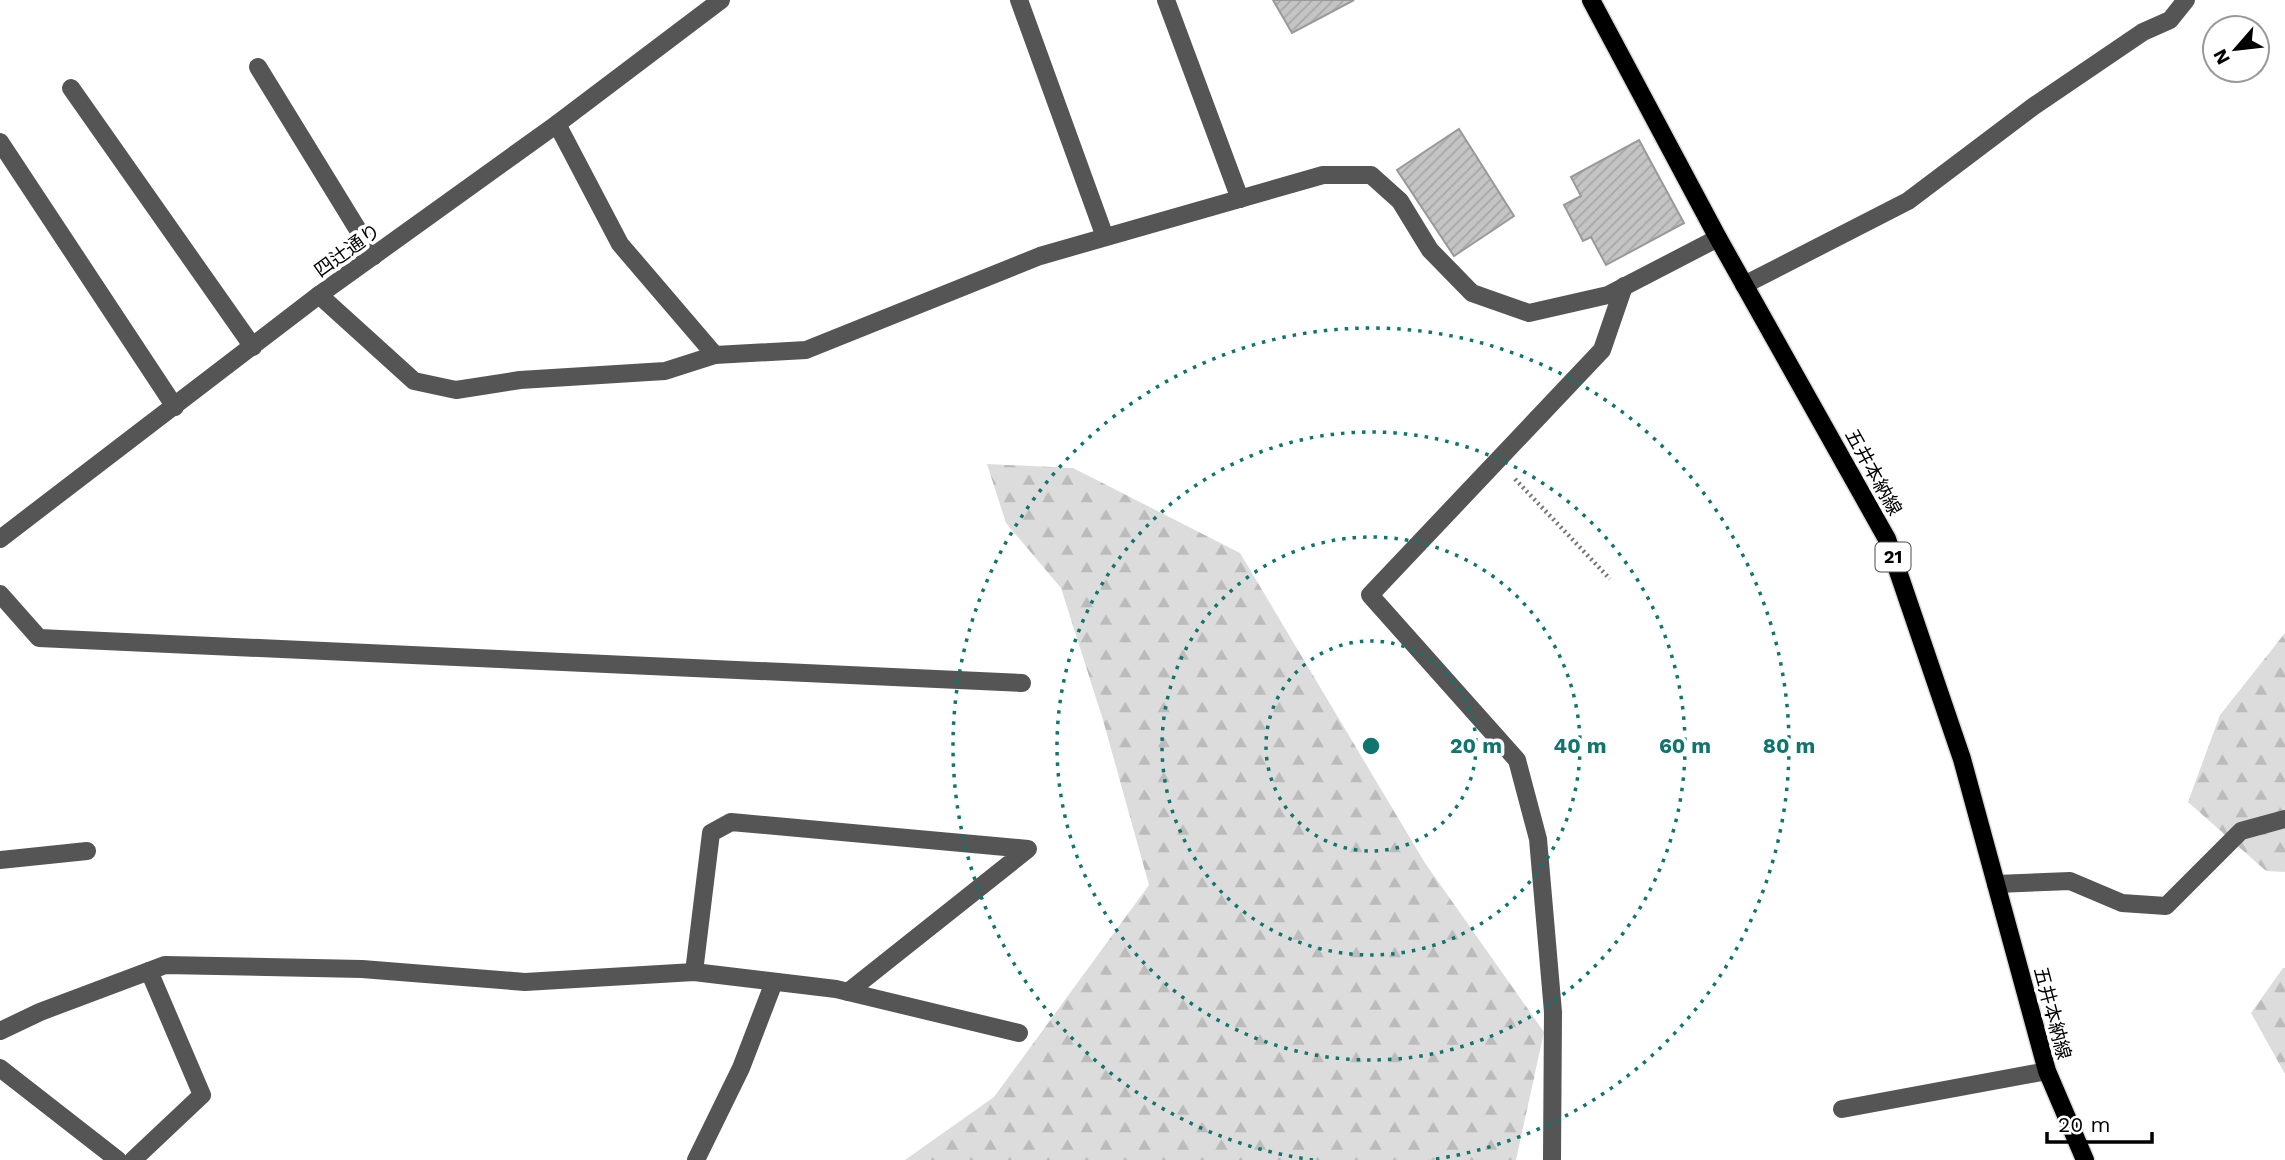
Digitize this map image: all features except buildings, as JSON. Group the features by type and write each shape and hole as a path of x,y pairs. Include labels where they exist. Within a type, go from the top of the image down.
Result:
{"main road":[{"name":"五井本納線","path":"1591,0 1718,239 1887,539 1962,759 2047,1071 2085,1160"}],"street":[{"name":"四辻通り","path":"0,539 319,295 557,124 721,0"},
{"path":"1019,0 1105,237"},
{"path":"1166,0 1241,199"},
{"path":"1744,285 1908,201 2034,106 2143,32 2170,20 2186,0"},
{"path":"258,67 374,256"},
{"path":"71,88 253,347"},
{"path":"557,124 620,244 715,355"},
{"path":"0,142 6,163 175,407"},
{"path":"319,295 414,381 456,390 520,380 664,371 715,355 806,350 1040,256 1323,175 1371,175 1399,201 1430,250 1472,293 1529,313 1566,307 1608,295 1718,239"},
{"path":"1552,1160 1553,1012 1538,839 1517,760 1370,595 1602,350 1623,286"},
{"path":"0,594 38,638 1022,683"},
{"path":"1996,884 2070,881 2122,903 2166,906 2241,831 2285,819"},
{"path":"694,972 711,833 731,822 1028,849 848,992"},
{"path":"0,860 87,851"},
{"path":"0,1031 40,1012 165,965 362,970 525,982 694,972 848,992 1019,1033"},
{"path":"133,1160 202,1095 149,971"},
{"path":"696,1160 741,1068 774,982"},
{"path":"0,1068 118,1160"},
{"path":"1842,1109 2047,1071"}],"path":[{"path":"1497,460 1610,579"}],"green space":[{"path":"987,464 1073,468 1240,553 1425,863 1544,1032 1516,1160 905,1160 994,1097 1149,885 1103,720 1061,588 1006,523"},
{"path":"2285,633 2285,872 2266,871 2188,802 2220,715"},
{"path":"2285,968 2285,1074 2251,1013"}]}
